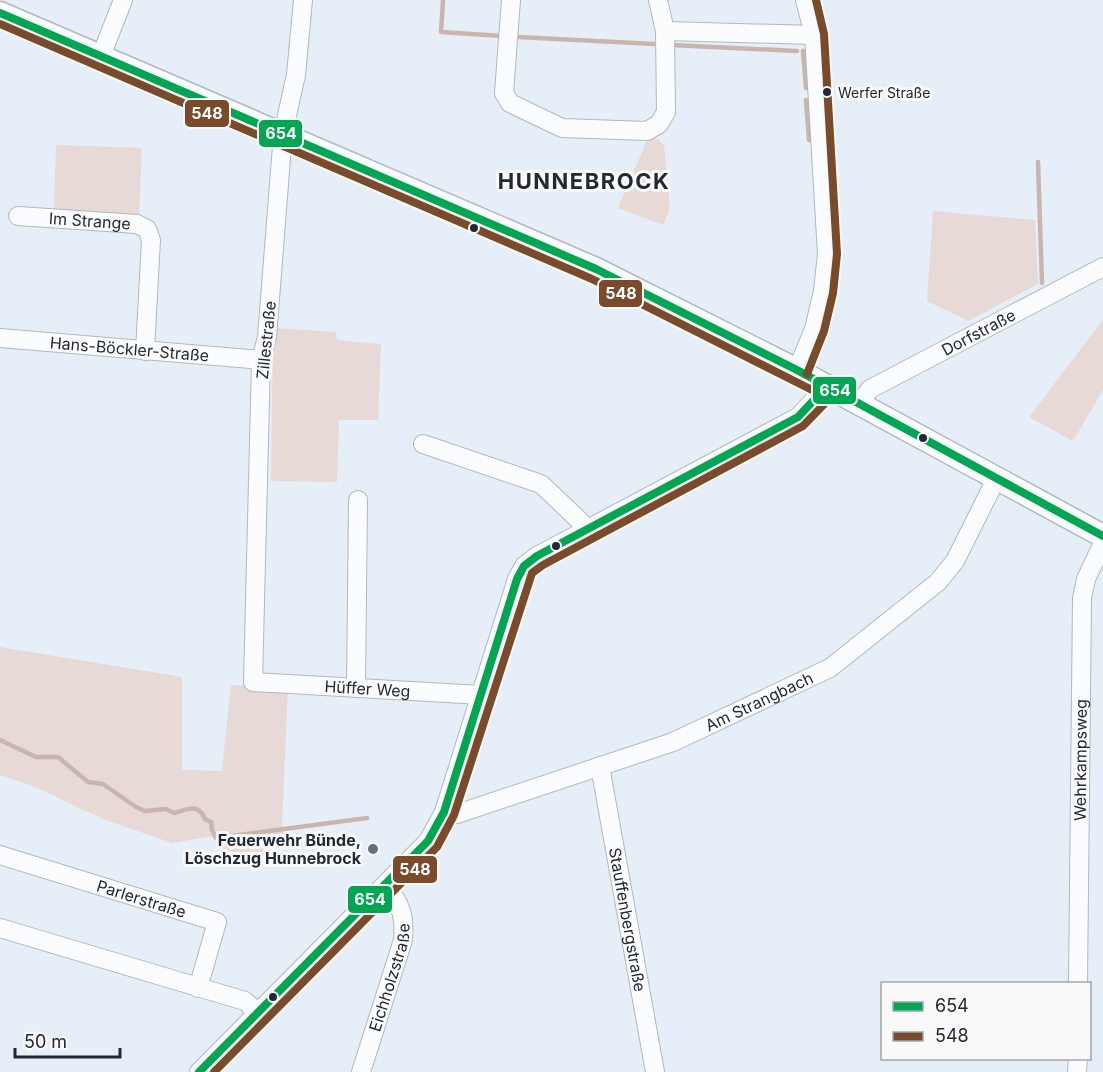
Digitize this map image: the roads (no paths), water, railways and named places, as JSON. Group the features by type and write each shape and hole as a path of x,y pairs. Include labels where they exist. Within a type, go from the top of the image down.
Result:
{"main road":[{"path":"0,13 596,269 797,370 1103,536"}],"street":[{"path":"101,56 123,0"},
{"name":"Zillestraße","path":"253,682 261,360 267,337 283,133 296,75 303,0"},
{"path":"511,0 504,93 510,103 562,128 647,131 659,124 666,112 665,31 658,0"},
{"path":"797,370 814,329 824,291 827,254 814,36 805,0"},
{"path":"665,31 814,36"},
{"name":"Im Strange","path":"18,216 137,224 147,229 151,240 145,351"},
{"name":"Dorfstraße","path":"858,404 870,389 1103,267"},
{"name":"Hans-Böckler-Straße","path":"0,338 261,360"},
{"path":"199,1072 386,886 428,841 444,812 517,579 524,566 537,556 798,417 812,405 827,386"},
{"path":"423,444 542,484 581,522 584,532"},
{"name":"Am Strangbach","path":"444,812 457,814 673,742 830,668 938,582 955,561 996,479"},
{"path":"356,688 358,500"},
{"name":"Wehrkampsweg","path":"1078,982 1082,598 1086,579 1103,543"},
{"name":"Hüffer Weg","path":"253,682 481,695"},
{"name":"Stauffenbergstraße","path":"600,766 655,1072"},
{"name":"Parlerstraße","path":"0,855 217,922 198,988"},
{"name":"Eichholzstraße","path":"361,1072 403,940 405,923 401,908 386,886"},
{"path":"0,928 245,1001 258,1012"}],"waterway":[{"path":"443,0 441,32 502,36"},
{"path":"518,37 654,44"},
{"path":"672,45 797,51"},
{"path":"803,51 806,88"},
{"path":"806,100 809,140"},
{"path":"1038,162 1042,283"},
{"path":"0,740 36,757 58,757 88,782 103,784 145,811 166,809 174,813 192,808 199,810 205,819 211,822 216,838 367,818"}],"place":[{"name":"Werfer Straße","path":"827,92"},
{"name":"Feuerwehr Bünde, Löschzug Hunnebrock","path":"373,849"}],"district":[{"name":"HUNNEBROCK","path":"584,181"}]}
